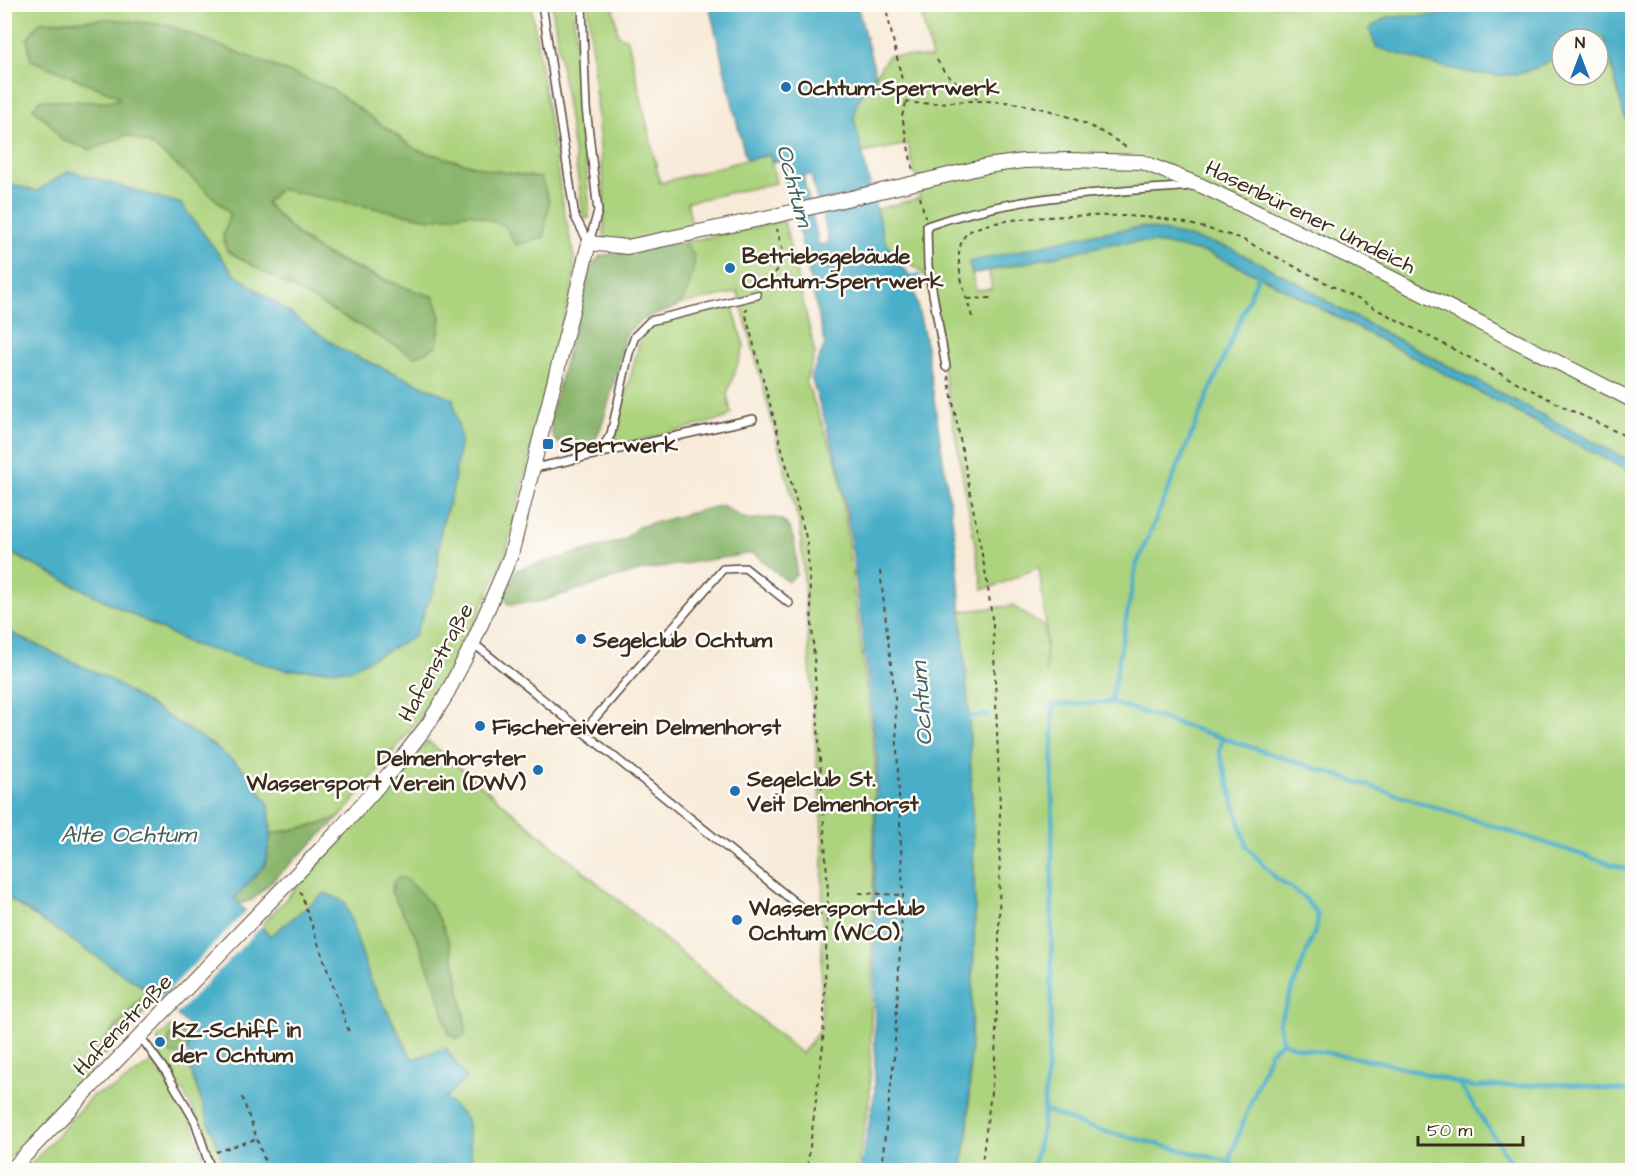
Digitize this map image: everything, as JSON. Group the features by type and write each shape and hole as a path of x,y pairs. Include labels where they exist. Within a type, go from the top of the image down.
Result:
{"street":[{"name":"Hasenbürener Umdeich","path":"590,243 627,247 793,212 987,166 1023,161 1142,162 1202,186 1350,257 1632,400"},
{"name":"Hafenstraße","path":"11,1170 332,837 400,761 429,723 473,643 512,555 590,243"}],"lane":[{"path":"542,4 575,217 590,243"},
{"path":"582,4 586,108 598,211 590,243"},
{"path":"946,367 928,266 927,226 1031,199 1095,192 1202,186"},
{"path":"598,454 611,434 635,336 650,321 757,296"},
{"path":"535,468 753,419"},
{"path":"583,732 723,569 745,568 789,603"},
{"path":"473,643 808,913"},
{"path":"139,1036 166,1072 195,1121 211,1170"}],"path":[{"path":"885,4 907,102 902,116 927,226"},
{"path":"937,60 945,73 978,100"},
{"path":"907,102 925,105 978,100 1031,106 1073,118 1102,130 1142,162"},
{"path":"972,317 959,263 964,236 974,228 1028,219 1095,215 1153,218 1202,227 1240,238 1568,409 1632,439"},
{"path":"774,216 785,260 745,312 807,541 828,893 823,1045 807,1170"},
{"path":"968,299 991,298"},
{"path":"946,367 993,626 1000,808 999,944 995,1061 981,1170"},
{"path":"880,571 895,698 903,896 894,1059 882,1161"},
{"path":"859,893 903,896"},
{"path":"305,904 350,1032"},
{"path":"242,1097 268,1170"},
{"path":"207,1157 223,1149 256,1139"}],"green space":[{"path":"291,4 299,7 304,4 531,5 562,200 574,258 574,278 506,553 457,661 415,724 342,815 321,824 271,834 269,805 249,774 213,745 107,678 5,630 4,550 193,645 436,584 441,528 452,493 453,399 342,350 233,273 181,204 69,171 37,191 5,183 5,5","holes":["330,88 417,150 489,170 541,178 504,225 470,213 430,219 279,189 266,203 294,231 321,252 405,288 434,297 223,237 230,213 195,180 153,146 121,134 62,140 33,108 118,100 118,96"]},
{"path":"552,5 573,5 589,204 589,218 584,219"},
{"path":"588,5 613,5 618,35 628,40 660,183 770,155 776,183 687,202 693,230 627,243 604,241 604,195"},
{"path":"919,5 1484,5 1442,15 1386,17 1369,29 1524,73 1550,59 1550,87 1610,87 1610,60 1624,115 1632,126 1632,462 1334,306 1304,286 1229,248 1142,227 1092,234 969,263 976,290 992,289 989,271 1115,243 1163,244 1208,253 1256,274 1632,473 1632,1170 961,1170 968,1133 975,907 969,717 961,611 1013,606 1045,628 1046,674 1046,626 1039,567 983,589 927,278 919,269 889,249 882,232 877,209 920,198 908,144 862,153 854,118 857,102 889,55 932,58"},
{"path":"109,19 167,25 330,88 417,150 489,170 541,178 549,201 544,237 516,245 504,225 470,213 430,219 279,189 266,203 306,242 362,271 434,297 441,317 437,346 415,357 227,251 223,237 230,213 152,145 127,135 91,150 62,140 33,108 40,100 100,102 118,100 118,96 31,60 27,39 40,22"},
{"path":"784,221 815,353 806,381 839,468 875,760 870,1095 857,1170 473,1170 467,1119 445,1098 466,1078 413,1059 370,979 345,902 325,893 270,936 261,926 389,787 428,741 802,1054 821,1028 823,844 800,526 738,292 678,305 688,289 693,254 685,242"},
{"path":"685,242 694,259 688,290 677,306 644,319 625,336 611,394 596,439 584,449 573,449 558,443 551,429 551,414 590,268 600,256"},
{"path":"733,308 744,346 727,394 731,413 726,418 627,444 616,440 616,430 642,334 655,322"},
{"path":"722,505 744,518 775,518 788,526 794,542 796,575 788,582 753,553 638,571 539,602 508,604 504,596 516,570 624,540 638,527"},
{"path":"342,815 252,900 239,904 234,899 265,865 271,834 321,824"},
{"path":"404,878 421,893 434,909 450,946 456,966 466,1029 465,1036 458,1039 449,1035 438,993 418,940 391,892 394,881"},
{"path":"5,896 158,997 121,1030 97,1056 91,1073 5,1163"},
{"path":"143,998 150,998 153,1003 103,1057 98,1057 95,1054 97,1049 135,1004"},
{"path":"171,1027 175,1028 226,1170 216,1170 204,1133 189,1102 158,1055 158,1037"},
{"path":"183,1030 189,1039 188,1049 181,1054 171,1055 167,1045 170,1036"},
{"path":"153,1061 191,1120 208,1170 26,1170 93,1095 115,1088"}],"water":[{"path":"1624,4 1632,11 1632,126 1624,115 1610,60 1610,27 1550,27 1550,60 1525,72 1509,75 1471,73 1376,47 1369,29 1386,17 1442,15 1484,5"},
{"name":"Ochtum","path":"709,5 857,5 876,76 857,102 854,118 871,190 818,203 811,175 803,176 819,245 829,243 822,209 868,198 875,204 884,238 911,277 925,339 956,545 969,717 975,907 968,1133 961,1170 860,1170 875,1093 874,909 877,760 853,555 840,468 811,377 825,344 800,235 780,160 772,162 770,155 746,160"},
{"path":"69,171 181,204 233,273 342,350 453,399 461,439 452,493 441,528 436,584 414,637 349,670 287,670 193,645 5,550 5,183 37,191"},
{"path":"1142,227 1230,248 1304,286 1334,306 1632,462 1632,473 1256,274 1208,253 1163,244 1115,243 972,274 969,262 1092,234"},
{"name":"Alte Ochtum","path":"4,630 107,678 213,745 249,774 269,805 271,834 265,865 234,899 270,936 325,893 345,902 370,979 412,1059 446,1048 466,1078 445,1098 467,1119 473,1170 226,1170 187,1061 190,1027 158,997 5,896"}],"pier":[{"path":"248,909 263,925 174,1017 158,1001"}],"waterway":[{"path":"1111,702 1136,566 1260,272"},
{"path":"907,278 919,276"},
{"path":"1052,705 1111,702 1632,871"},
{"path":"1033,1170 1042,1131 1051,1024 1053,704"},
{"path":"964,718 988,714"},
{"path":"1223,738 1219,751 1247,847 1275,877 1304,897 1318,915 1316,928 1279,1023 1282,1042"},
{"path":"1231,1170 1231,1154 1270,1052 1282,1042 1299,1048 1386,1063 1473,1087 1566,1084 1632,1092"},
{"path":"1460,1085 1516,1170"},
{"path":"1044,1110 1087,1127 1231,1162"}],"place":[{"name":"Ochtum-Sperrwerk","path":"786,87"},
{"name":"Betriebsgebäude Ochtum-Sperrwerk","path":"730,268"},
{"name":"Sperrwerk","path":"548,444"},
{"name":"Segelclub Ochtum","path":"581,639"},
{"name":"Fischereiverein Delmenhorst","path":"480,726"},
{"name":"Delmenhorster Wassersport Verein (DWV)","path":"538,770"},
{"name":"Segelclub St. Veit Delmenhorst","path":"735,791"},
{"name":"Wassersportclub Ochtum (WCO)","path":"737,920"},
{"name":"KZ-Schiff in der Ochtum","path":"160,1042"}]}
